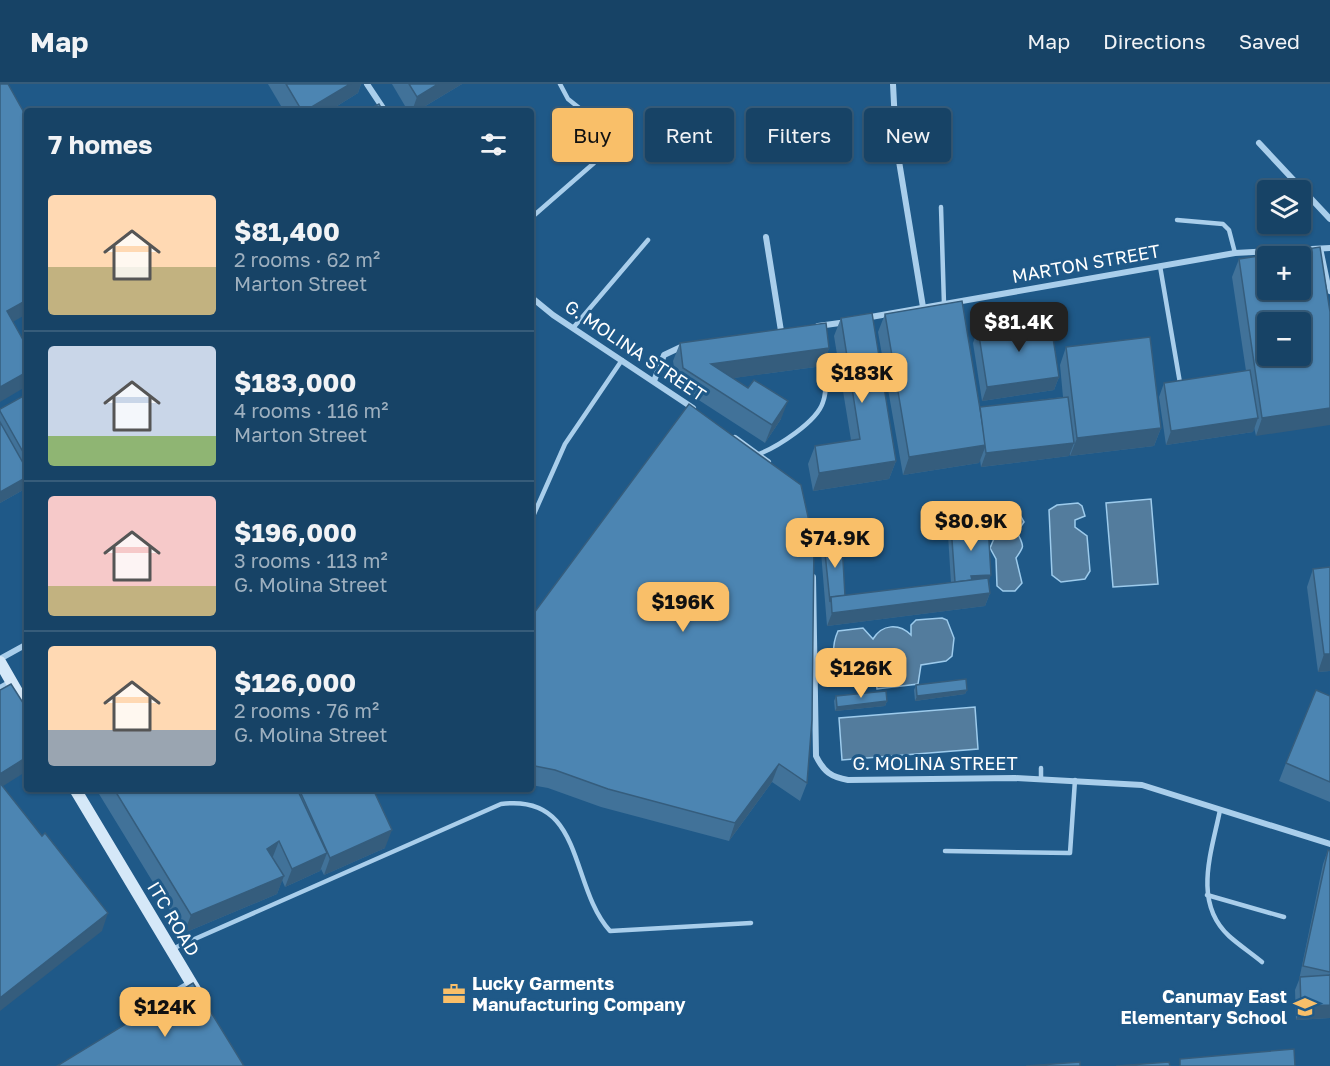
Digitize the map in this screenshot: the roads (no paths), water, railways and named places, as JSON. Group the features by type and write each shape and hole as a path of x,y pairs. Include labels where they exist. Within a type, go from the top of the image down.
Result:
{"street":[{"path":"367,84 380,108"},
{"path":"893,84 896,143 924,307"},
{"path":"1259,143 1330,219"},
{"path":"766,237 781,331"},
{"name":"MARTON STREET","path":"811,327 1235,253 1330,248"},
{"name":"G. MOLINA STREET","path":"534,299 698,412"},
{"path":"769,333 791,330"},
{"path":"654,381 664,355 695,344"},
{"path":"724,430 759,454 774,468"},
{"name":"G. MOLINA STREET","path":"813,570 816,756 822,770 834,777 848,780 1041,779 1142,785 1330,844"},
{"path":"24,646 0,661 6,685 24,706"},
{"name":"ITC ROAD","path":"77,792 208,1010"}],"lane":[{"path":"534,215 594,163 617,138 568,99 560,84"},
{"path":"941,207 944,304"},
{"path":"1177,219 1224,224 1229,231 1235,253"},
{"path":"573,328 648,240"},
{"path":"1321,249 1330,292"},
{"path":"1160,266 1180,383"},
{"path":"822,326 824,336"},
{"path":"759,454 774,448 803,427 824,403 825,347"},
{"path":"534,514 565,444 622,360"},
{"path":"1041,768 1041,779"},
{"path":"945,851 1070,853 1076,780"},
{"path":"170,950 501,804 521,801 537,805 556,818 566,832 593,905 600,920 610,931 751,923"},
{"path":"1221,810 1208,871 1207,895 1227,935 1262,962"},
{"path":"1207,895 1284,917"},
{"path":"134,1014 190,982"}],"water":[{"path":"1151,499 1158,584 1113,587 1106,503"},
{"path":"1078,503 1082,506 1085,516 1075,520 1075,527 1087,536 1090,571 1085,579 1061,582 1052,575 1049,510 1057,505"},
{"path":"1009,508 1019,513 1024,522 1017,532 1022,546 1016,558 1022,583 1015,591 1003,591 997,586 996,559 990,548 996,534 989,529 987,518 993,509"},
{"path":"942,618 947,620 954,638 952,656 946,661 921,665 918,684 877,689 876,679 869,673 842,674 838,670 834,659 834,648 838,631 863,628 873,639 881,630 896,627 911,635 911,625 916,620"},
{"path":"975,707 978,749 842,760 839,718"}],"place":[{"name":"Lucky Garments Manufacturing Company","path":"454,994"},
{"name":"Canumay East Elementary School","path":"1305,1007"}]}
